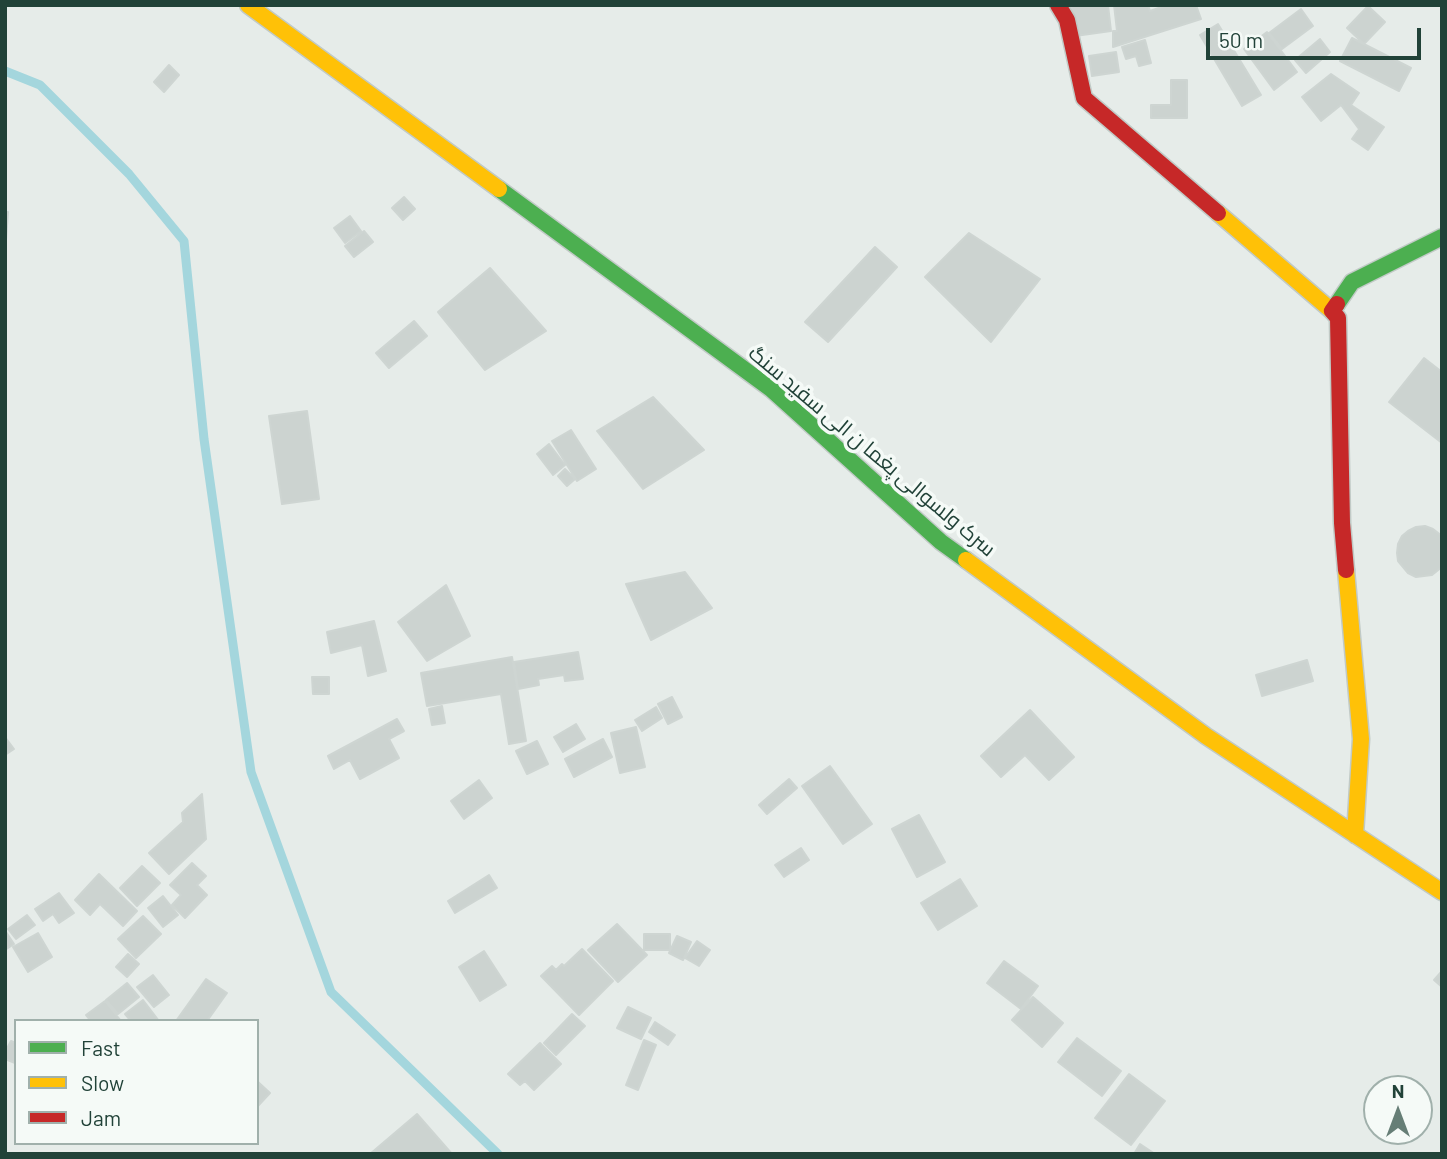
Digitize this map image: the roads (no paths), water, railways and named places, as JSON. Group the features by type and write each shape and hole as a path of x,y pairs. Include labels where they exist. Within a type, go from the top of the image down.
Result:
{"main road":[{"name":"سرک ولسوالی پغما ن الی سفید سنگ","path":"248,5 771,389 941,542 1206,736 1442,892"},
{"path":"1058,5 1067,20 1084,98 1338,318 1342,523 1361,739 1355,835"},
{"path":"1332,311 1352,282 1442,237"}],"waterway":[{"path":"5,71 40,85 129,174 184,241 204,439 251,772 331,992 498,1154"}]}
